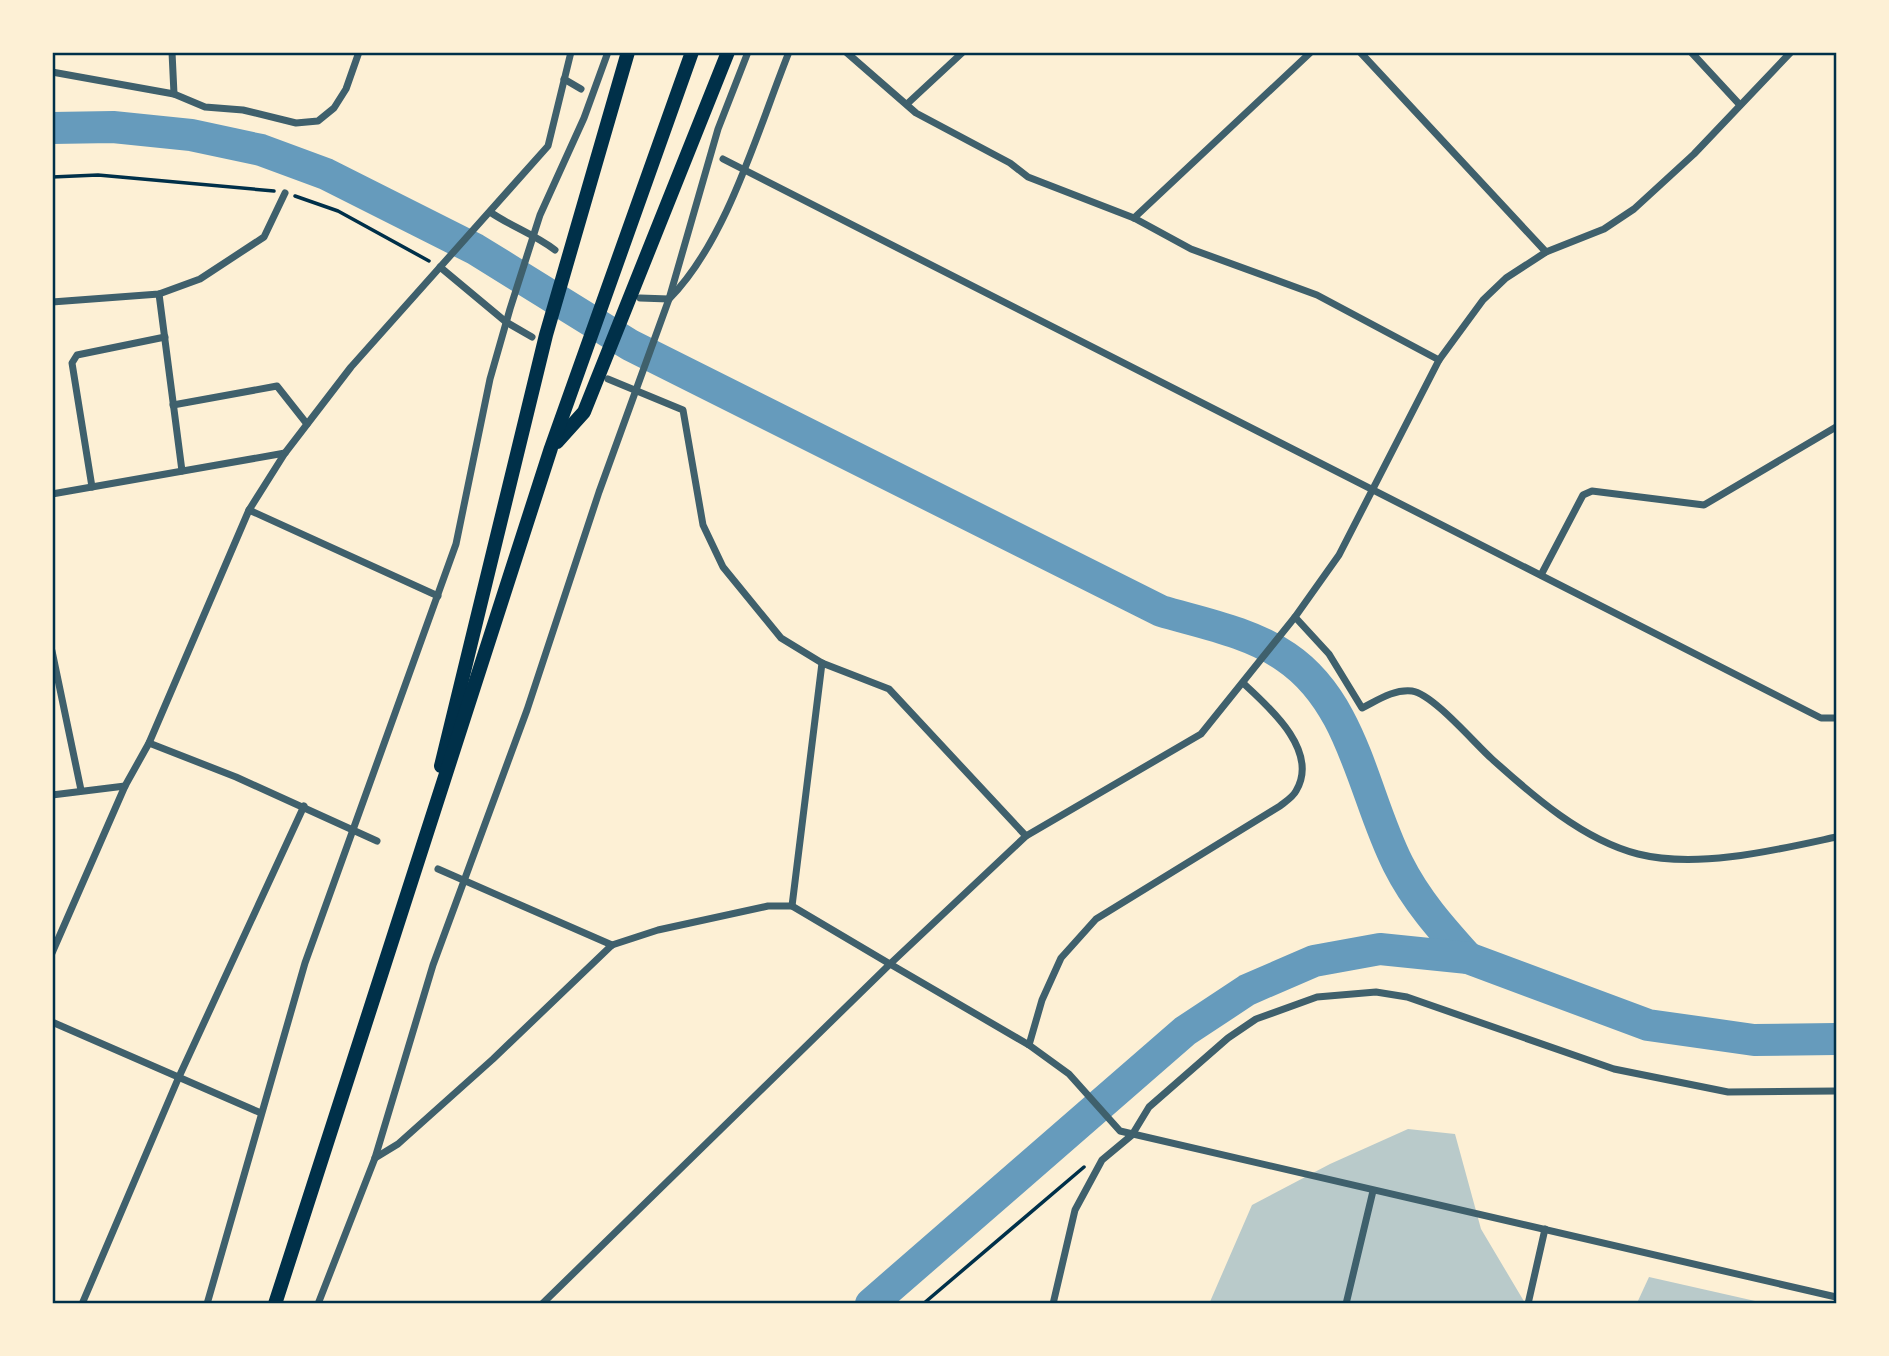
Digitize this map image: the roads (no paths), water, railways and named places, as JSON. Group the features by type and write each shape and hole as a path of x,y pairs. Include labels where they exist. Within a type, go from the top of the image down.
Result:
{"highway":[{"path":"417,870 539,336 566,267 628,52"},
{"path":"275,1304 551,448 692,52"},
{"path":"551,448 584,412 605,373 728,52"}],"street":[{"path":"172,52 174,94"},
{"path":"52,72 174,94 205,107 243,110 296,123 318,121 334,108 346,89 359,52"},
{"path":"52,953 125,786 149,743 249,510 285,453 351,367 548,146 571,52"},
{"path":"207,1304 305,963 350,831 456,544 509,309 540,215 584,118 608,52"},
{"path":"318,1304 375,1158 433,965 527,710 669,299 718,129 748,52"},
{"path":"634,299 669,299 690,278 718,228 789,52"},
{"path":"846,52 916,113 1010,163 1028,177 1134,218 1191,249 1317,295 1439,360"},
{"path":"906,104 963,52"},
{"path":"1134,218 1311,52"},
{"path":"1360,52 1546,251"},
{"path":"1691,52 1740,105"},
{"path":"542,1304 890,964 1026,836 1201,734 1293,619 1339,555 1375,490 1439,360 1483,300 1506,278 1546,251 1604,229 1634,209 1694,153 1791,52"},
{"path":"564,79 581,89"},
{"path":"723,159 1821,718 1836,718"},
{"path":"52,302 159,294 200,279 264,237 285,193"},
{"path":"490,212 521,233 535,235 555,250"},
{"path":"440,267 506,322 539,336"},
{"path":"159,294 182,471"},
{"path":"92,487 72,363 77,355 164,337"},
{"path":"605,373 635,391 683,410 703,525 723,567 780,638 822,663 889,689 1026,836"},
{"path":"173,405 277,386 307,424"},
{"path":"1541,575 1583,495 1592,491 1704,505 1836,426"},
{"path":"52,494 285,453"},
{"path":"249,510 438,596"},
{"path":"1293,619 1329,654 1362,708 1394,692 1414,691 1430,701 1494,761 1584,832 1636,853 1683,862 1836,836"},
{"path":"52,652 81,790"},
{"path":"792,906 822,663"},
{"path":"1029,1045 1042,1000 1061,958 1096,919 1280,806 1296,792 1301,774 1298,745 1274,711 1243,683"},
{"path":"149,743 304,806 350,831 377,841"},
{"path":"52,795 125,786"},
{"path":"82,1304 178,1079 304,806"},
{"path":"438,869 612,945"},
{"path":"375,1158 398,1144 493,1059 612,945 658,930 768,906 792,906 1029,1045 1069,1074 1120,1131 1836,1297"},
{"path":"1053,1304 1074,1210 1102,1160 1132,1135 1149,1107 1228,1038 1256,1019 1317,997 1377,992 1407,997 1614,1069 1728,1092 1836,1091"},
{"path":"52,1022 261,1114"},
{"path":"1346,1304 1373,1191"},
{"path":"1528,1304 1545,1229"}],"waterway":[{"path":"52,128 113,127 191,135 261,150 326,174 475,249 630,345 1161,611 1225,629 1272,648 1309,676 1327,699 1354,752 1386,837 1405,877 1430,913 1468,958"},
{"path":"871,1304 1185,1031 1247,990 1314,961 1380,949 1468,958 1648,1025 1754,1040 1836,1039"}]}
